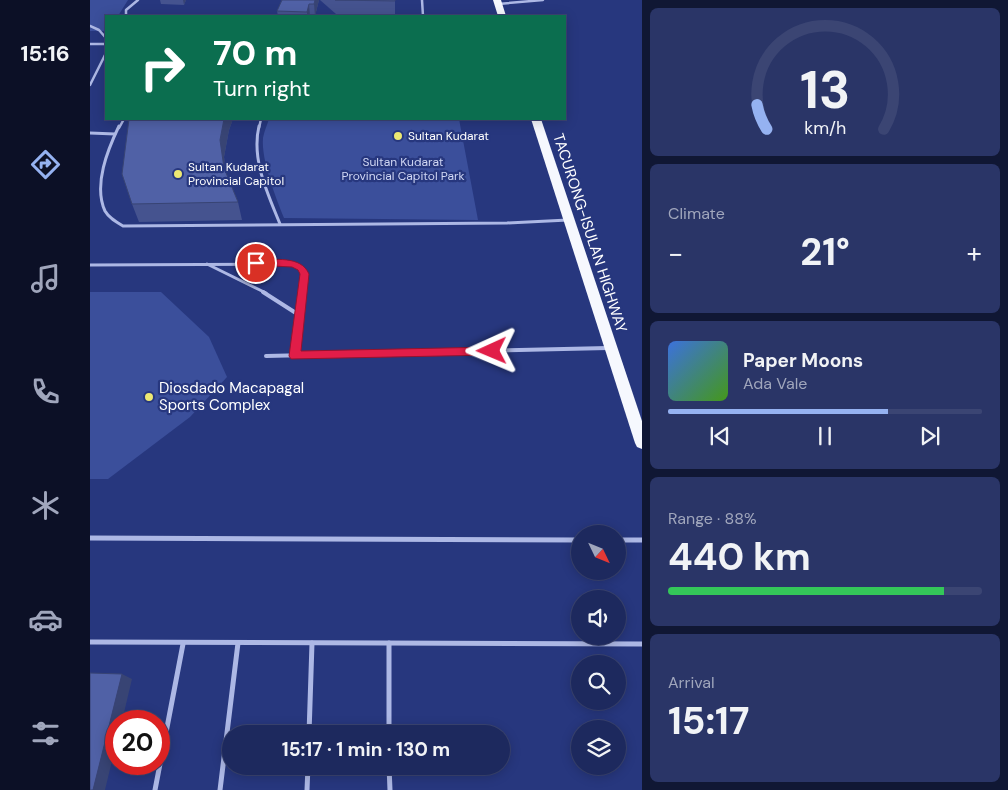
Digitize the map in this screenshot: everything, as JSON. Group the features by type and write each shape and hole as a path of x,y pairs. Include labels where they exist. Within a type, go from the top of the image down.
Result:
{"highway":[{"path":"497,2 502,15"},
{"name":"TACURONG-ISULAN HIGHWAY","path":"536,120 642,443"}],"lane":[{"path":"126,15 126,10 138,0"},
{"path":"422,0 423,15"},
{"path":"497,2 543,0"},
{"path":"90,26 99,30 105,37"},
{"path":"90,44 105,44"},
{"path":"90,85 105,55"},
{"path":"123,120 115,134 105,170 102,200 112,219 122,226 507,223 569,220"},
{"path":"262,120 256,142 259,160 266,188 280,224"},
{"path":"90,133 115,134"},
{"path":"204,263 280,300 299,315"},
{"path":"90,265 293,264 302,268 304,274 295,356"},
{"path":"266,356 611,348"},
{"path":"90,538 571,540"},
{"path":"626,540 642,540"},
{"path":"90,642 183,644 642,644"},
{"path":"309,725 312,643"},
{"path":"389,725 390,643"},
{"path":"155,790 183,644"},
{"path":"220,790 238,644"},
{"path":"307,790 308,775"},
{"path":"389,775 390,790"}],"green space":[{"path":"90,0 128,0 119,15 105,15 105,31 90,31"},
{"name":"Sultan Kudarat Provincial Capitol Park","path":"269,120 459,120 478,220 284,218 264,157 263,138"},
{"name":"Diosdado Macapagal Sports Complex","path":"90,292 161,292 209,337 227,377 190,417 108,479 90,479"}],"building":[{"path":"282,0 315,0 314,4 309,4 307,12 277,11"},
{"path":"335,0 395,0 395,1"},
{"name":"Sultan Kudarat Provincial Capitol","path":"129,120 224,120 220,140 224,168 238,202 132,204 122,174"},
{"path":"90,673 122,674 113,710 105,710 105,742 93,790 90,790"}],"place":[{"name":"Sultan Kudarat","path":"398,136"},
{"name":"Sultan Kudarat Provincial Capitol","path":"178,174"},
{"name":"Diosdado Macapagal Sports Complex","path":"149,397"}],"route":[{"path":"256,263 293,264 302,268 304,286 295,356 492,351"}]}
